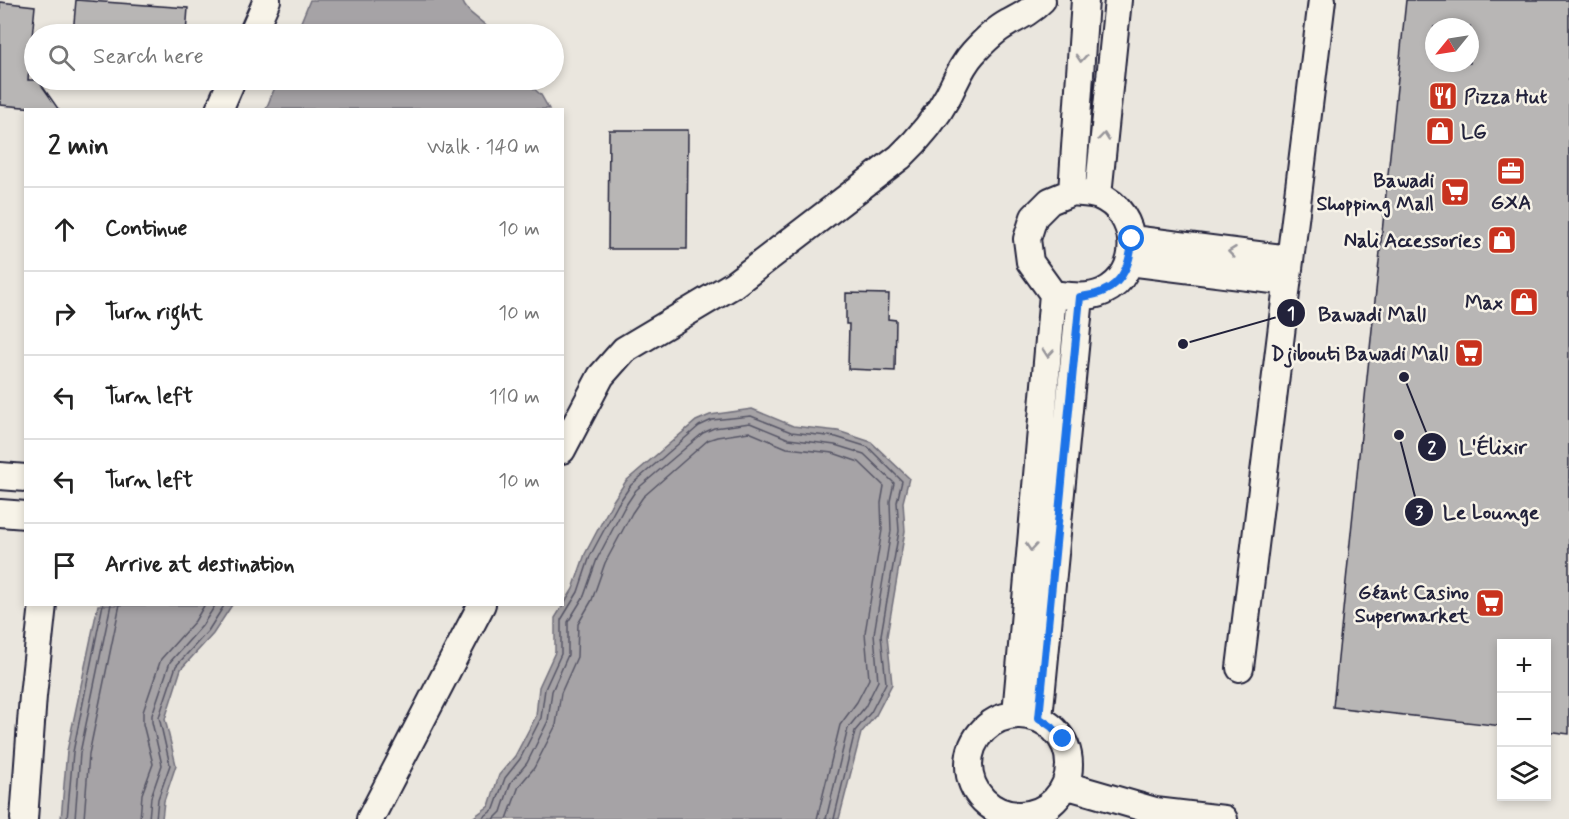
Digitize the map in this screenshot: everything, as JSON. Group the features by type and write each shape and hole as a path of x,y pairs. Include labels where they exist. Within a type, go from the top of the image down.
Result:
{"street":[{"path":"256,24 267,0"},
{"path":"564,446 602,376 624,350 733,285 900,157 919,139 935,118 949,95 959,71 972,54 998,30 1021,18 1042,0"},
{"path":"1072,192 1085,0"},
{"path":"1098,195 1118,0"},
{"path":"1240,668 1322,0"},
{"path":"220,108 228,90"},
{"path":"1027,716 1053,294 1030,262 1027,239 1034,217 1050,201 1072,192 1098,195 1115,206 1126,221 1131,251 1119,280 1104,291 1080,297 1053,294"},
{"path":"1131,251 1289,271"},
{"path":"1027,716 1080,297"},
{"path":"0,476 24,478"},
{"path":"0,513 24,515"},
{"path":"24,819 33,696 43,606"},
{"path":"370,819 481,606"},
{"path":"1027,716 1052,727 1063,739 1068,754 1069,770 1065,785 1058,797 1048,806 1030,816 990,812 976,791 970,775 969,758 974,741 985,728 999,718 1027,716"},
{"path":"1065,785 1155,811 1224,819"}],"water":[{"path":"310,0 462,0 468,10 484,24 300,24"},
{"path":"274,90 535,90 548,108 266,108"},
{"path":"752,409 793,426 838,431 871,442 909,478 903,502 905,531 887,636 892,684 876,715 861,733 839,819 471,819 489,806 499,775 515,756 536,716 539,687 555,652 555,618 573,589 585,554 613,501 626,481 696,421 710,415"},
{"path":"98,606 231,606 213,634 181,669 165,719 176,765 164,801 162,819 61,819 67,751"}],"building":[{"path":"76,0 188,8 187,24 74,24"},
{"name":"Djibouti Bawadi Mall","path":"1406,0 1569,0 1569,734 1551,732 1551,639 1497,639 1497,725 1333,707"},
{"path":"0,2 35,6 33,24 24,24 24,90 45,90 58,108 0,105"},
{"path":"609,130 688,130 687,249 608,249"},
{"path":"846,293 889,294 888,319 896,320 895,371 848,369 849,324 846,324"}],"place":[{"name":"Pizza Hut","path":"1443,96"},
{"name":"LG","path":"1440,131"},
{"name":"GXA","path":"1511,171"},
{"name":"Bawadi Shopping Mall","path":"1455,192"},
{"name":"Nali Accessories","path":"1502,240"},
{"name":"Max","path":"1524,302"},
{"name":"Bawadi Mall","path":"1183,344"},
{"name":"Djibouti Bawadi Mall","path":"1469,353"},
{"name":"L'Élixir","path":"1404,377"},
{"name":"Le Lounge","path":"1399,435"},
{"name":"Géant Casino Supermarket","path":"1490,603"}],"route":[{"path":"1063,739 1039,718 1080,297 1104,291 1119,280 1129,262 1132,239"}]}
